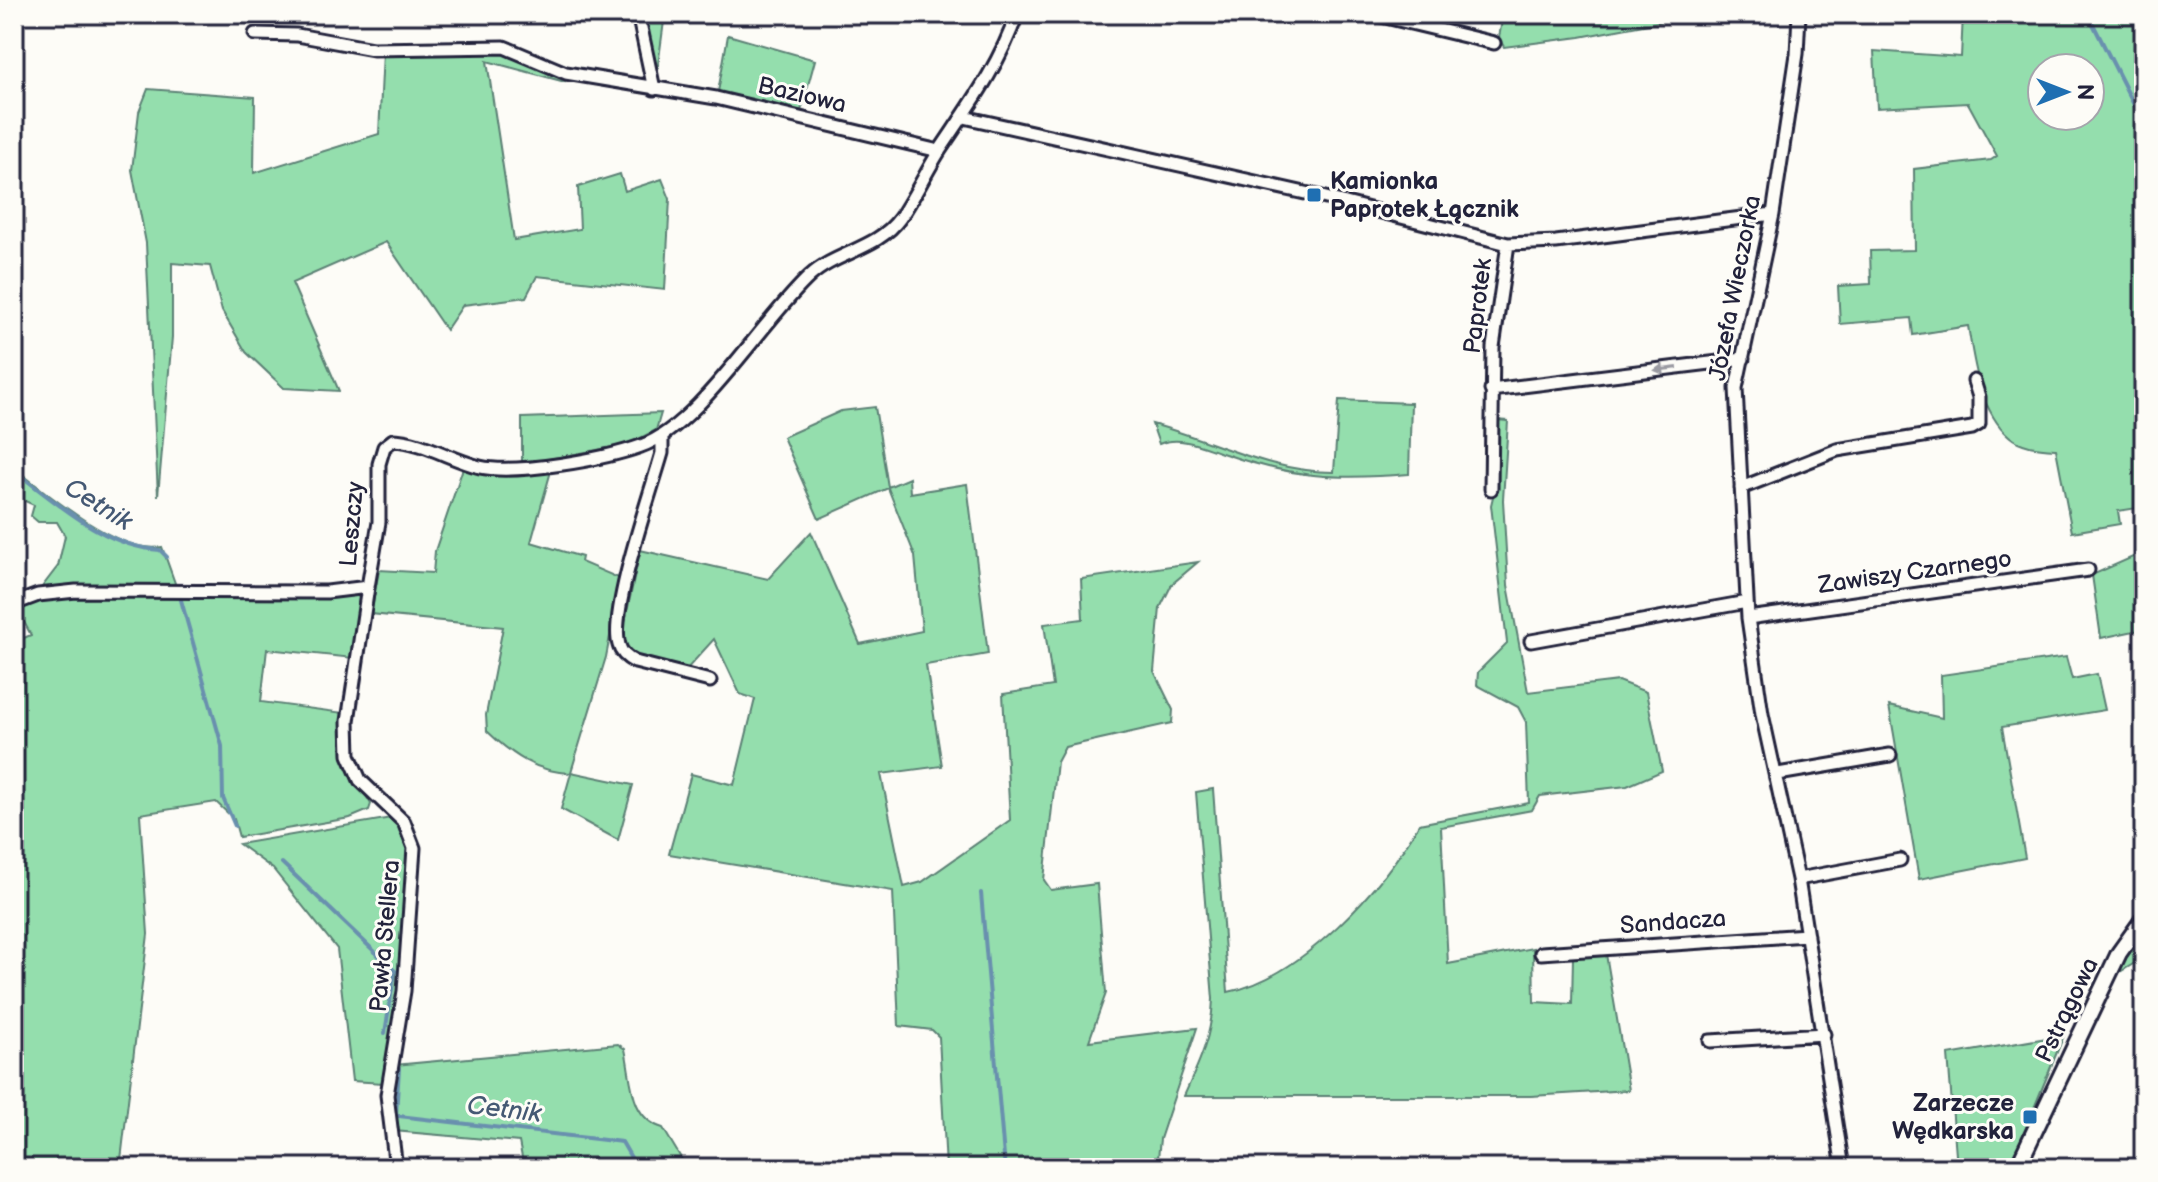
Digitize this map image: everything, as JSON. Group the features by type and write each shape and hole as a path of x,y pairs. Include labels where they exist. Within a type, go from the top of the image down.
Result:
{"street":[{"path":"638,14 654,89"},
{"path":"939,151 994,70 1017,14"},
{"path":"1373,14 1494,43"},
{"name":"Józefa Wieczorka","path":"1778,774 1762,714 1748,618 1736,388 1773,214 1797,54 1799,14"},
{"name":"Baziowa","path":"255,34 297,35 373,49 494,46 516,51 566,73 786,113 939,151"},
{"name":"Paprotek","path":"964,117 1328,199 1508,244 1491,390 1743,359"},
{"name":"Leszczy","path":"14,604 38,595 76,591 327,592 368,587 379,522 379,464 384,447 393,440 418,444 483,468 518,469 626,451 662,436 744,352 811,274 886,233 900,219 939,151"},
{"path":"1508,244 1556,242 1773,214"},
{"path":"1741,488 1837,450 1972,428 1979,424 1981,414 1974,381"},
{"path":"1491,390 1491,489"},
{"path":"662,436 662,453 620,607 618,641 626,657 635,662 710,681"},
{"name":"Zawiszy Czarnego","path":"1748,618 2088,570"},
{"name":"Pawła Stellera","path":"368,587 348,721 349,755 360,780 404,822 414,848 404,991 387,1095 396,1168"},
{"path":"1531,641 1747,602"},
{"path":"1843,1168 1824,1034 1778,774 1890,755"},
{"path":"1798,879 1900,860"},
{"name":"Pstrągowa","path":"2017,1168 2119,953 2144,918"},
{"name":"Sandacza","path":"1541,953 1807,935"},
{"path":"1710,1041 1824,1034"}],"green space":[{"path":"642,14 665,14 657,73"},
{"path":"1503,14 1701,14 1580,37 1504,47 1499,38"},
{"path":"1963,14 2144,14 2144,507 2118,511 2120,524 2072,532 2056,449 2019,443 1999,426 1980,385 1968,326 1913,335 1911,318 1840,324 1838,286 1871,284 1870,251 1915,250 1914,169 1991,160 1997,156 1968,103 1877,108 1874,51 1961,57"},
{"path":"728,35 815,60 801,111 718,92"},
{"path":"490,49 511,53 566,77 565,82 487,61 514,240 580,229 578,187 620,174 625,191 662,179 670,199 665,290 537,276 526,297 463,305 446,330 386,242 292,283 339,391 284,388 246,352 222,311 210,266 172,263 172,337 158,496 146,243 132,170 139,112 148,89 255,97 254,173 379,134 383,52"},
{"path":"1339,400 1411,403 1409,474 1338,477 1272,468 1192,443 1176,441 1159,444 1152,424 1264,461 1310,471 1334,472"},
{"path":"875,407 888,487 909,478 910,493 967,484 988,654 926,665 942,766 881,774 904,887 922,882 1010,820 1003,694 1053,686 1044,624 1083,619 1081,579 1198,562 1172,584 1160,608 1154,671 1173,710 1172,723 1065,747 1057,762 1044,880 1051,890 1097,884 1106,993 1089,1041 1197,1028 1160,1139 1157,1168 946,1168 939,1037 932,1030 899,1026 893,891 669,854 691,774 734,785 755,699 740,694 714,639 686,670 637,658 626,652 622,636 640,550 768,579 811,532 860,644 922,631 915,556 888,488 819,519 783,437 841,411"},
{"path":"661,413 656,430 629,444 522,464 522,418"},
{"path":"1496,420 1508,421 1503,500 1508,585 1528,692 1618,681 1646,692 1662,771 1627,786 1540,796 1532,810 1441,827 1448,964 1533,948 1534,1002 1572,1004 1573,957 1606,954 1629,1090 1531,1096 1184,1096 1200,1061 1213,999 1196,792 1213,789 1228,992 1284,969 1338,926 1385,875 1419,824 1529,803 1526,722 1518,707 1477,685 1478,672 1507,643 1491,505 1497,480"},
{"path":"14,468 64,507 105,532 144,547 162,547 176,586 42,587 58,566 65,536 57,522 38,522 31,516 34,505 14,496"},
{"path":"463,468 496,474 551,471 531,542 582,557 581,562 621,579 606,657 571,772 633,785 618,840 561,809 571,773 525,761 487,731 486,715 503,627 371,614 379,570 433,573 435,551"},
{"path":"2144,552 2144,629 2101,638 2092,575"},
{"path":"353,593 360,598 353,658 267,649 261,702 344,713 346,750 353,772 371,804 369,810 350,818 239,837 234,819 216,802 140,814 148,934 120,1168 14,1168 14,642 31,635 17,609 46,599"},
{"path":"2066,657 2072,679 2097,674 2105,710 2002,727 2025,858 1919,879 1889,706 1942,718 1941,675"},
{"path":"391,818 398,823 409,850 400,992 383,1083 352,1081 337,949 273,869 239,844"},
{"path":"2144,928 2144,964 2135,963 2115,975"},
{"path":"2064,1035 2011,1164 1957,1168 1948,1055"},
{"path":"618,1044 625,1049 638,1107 652,1123 663,1128 687,1168 524,1168 519,1142 394,1131 392,1095 395,1065"}],"waterway":[{"path":"2088,14 2133,103 2144,117"},
{"name":"Cetnik","path":"14,471 101,532 120,541 160,550 167,557"},
{"name":"Cetnik","path":"181,600 222,746 223,798 235,826"},
{"name":"Cetnik","path":"282,863 395,971 385,1033"},
{"path":"981,893 1005,1168"},
{"name":"Cetnik","path":"399,1068 396,1114 399,1116 622,1142 637,1168"}],"place":[{"name":"Kamionka Paprotek Łącznik","path":"1314,195"},
{"name":"Zarzecze Wędkarska","path":"2030,1117"}]}
